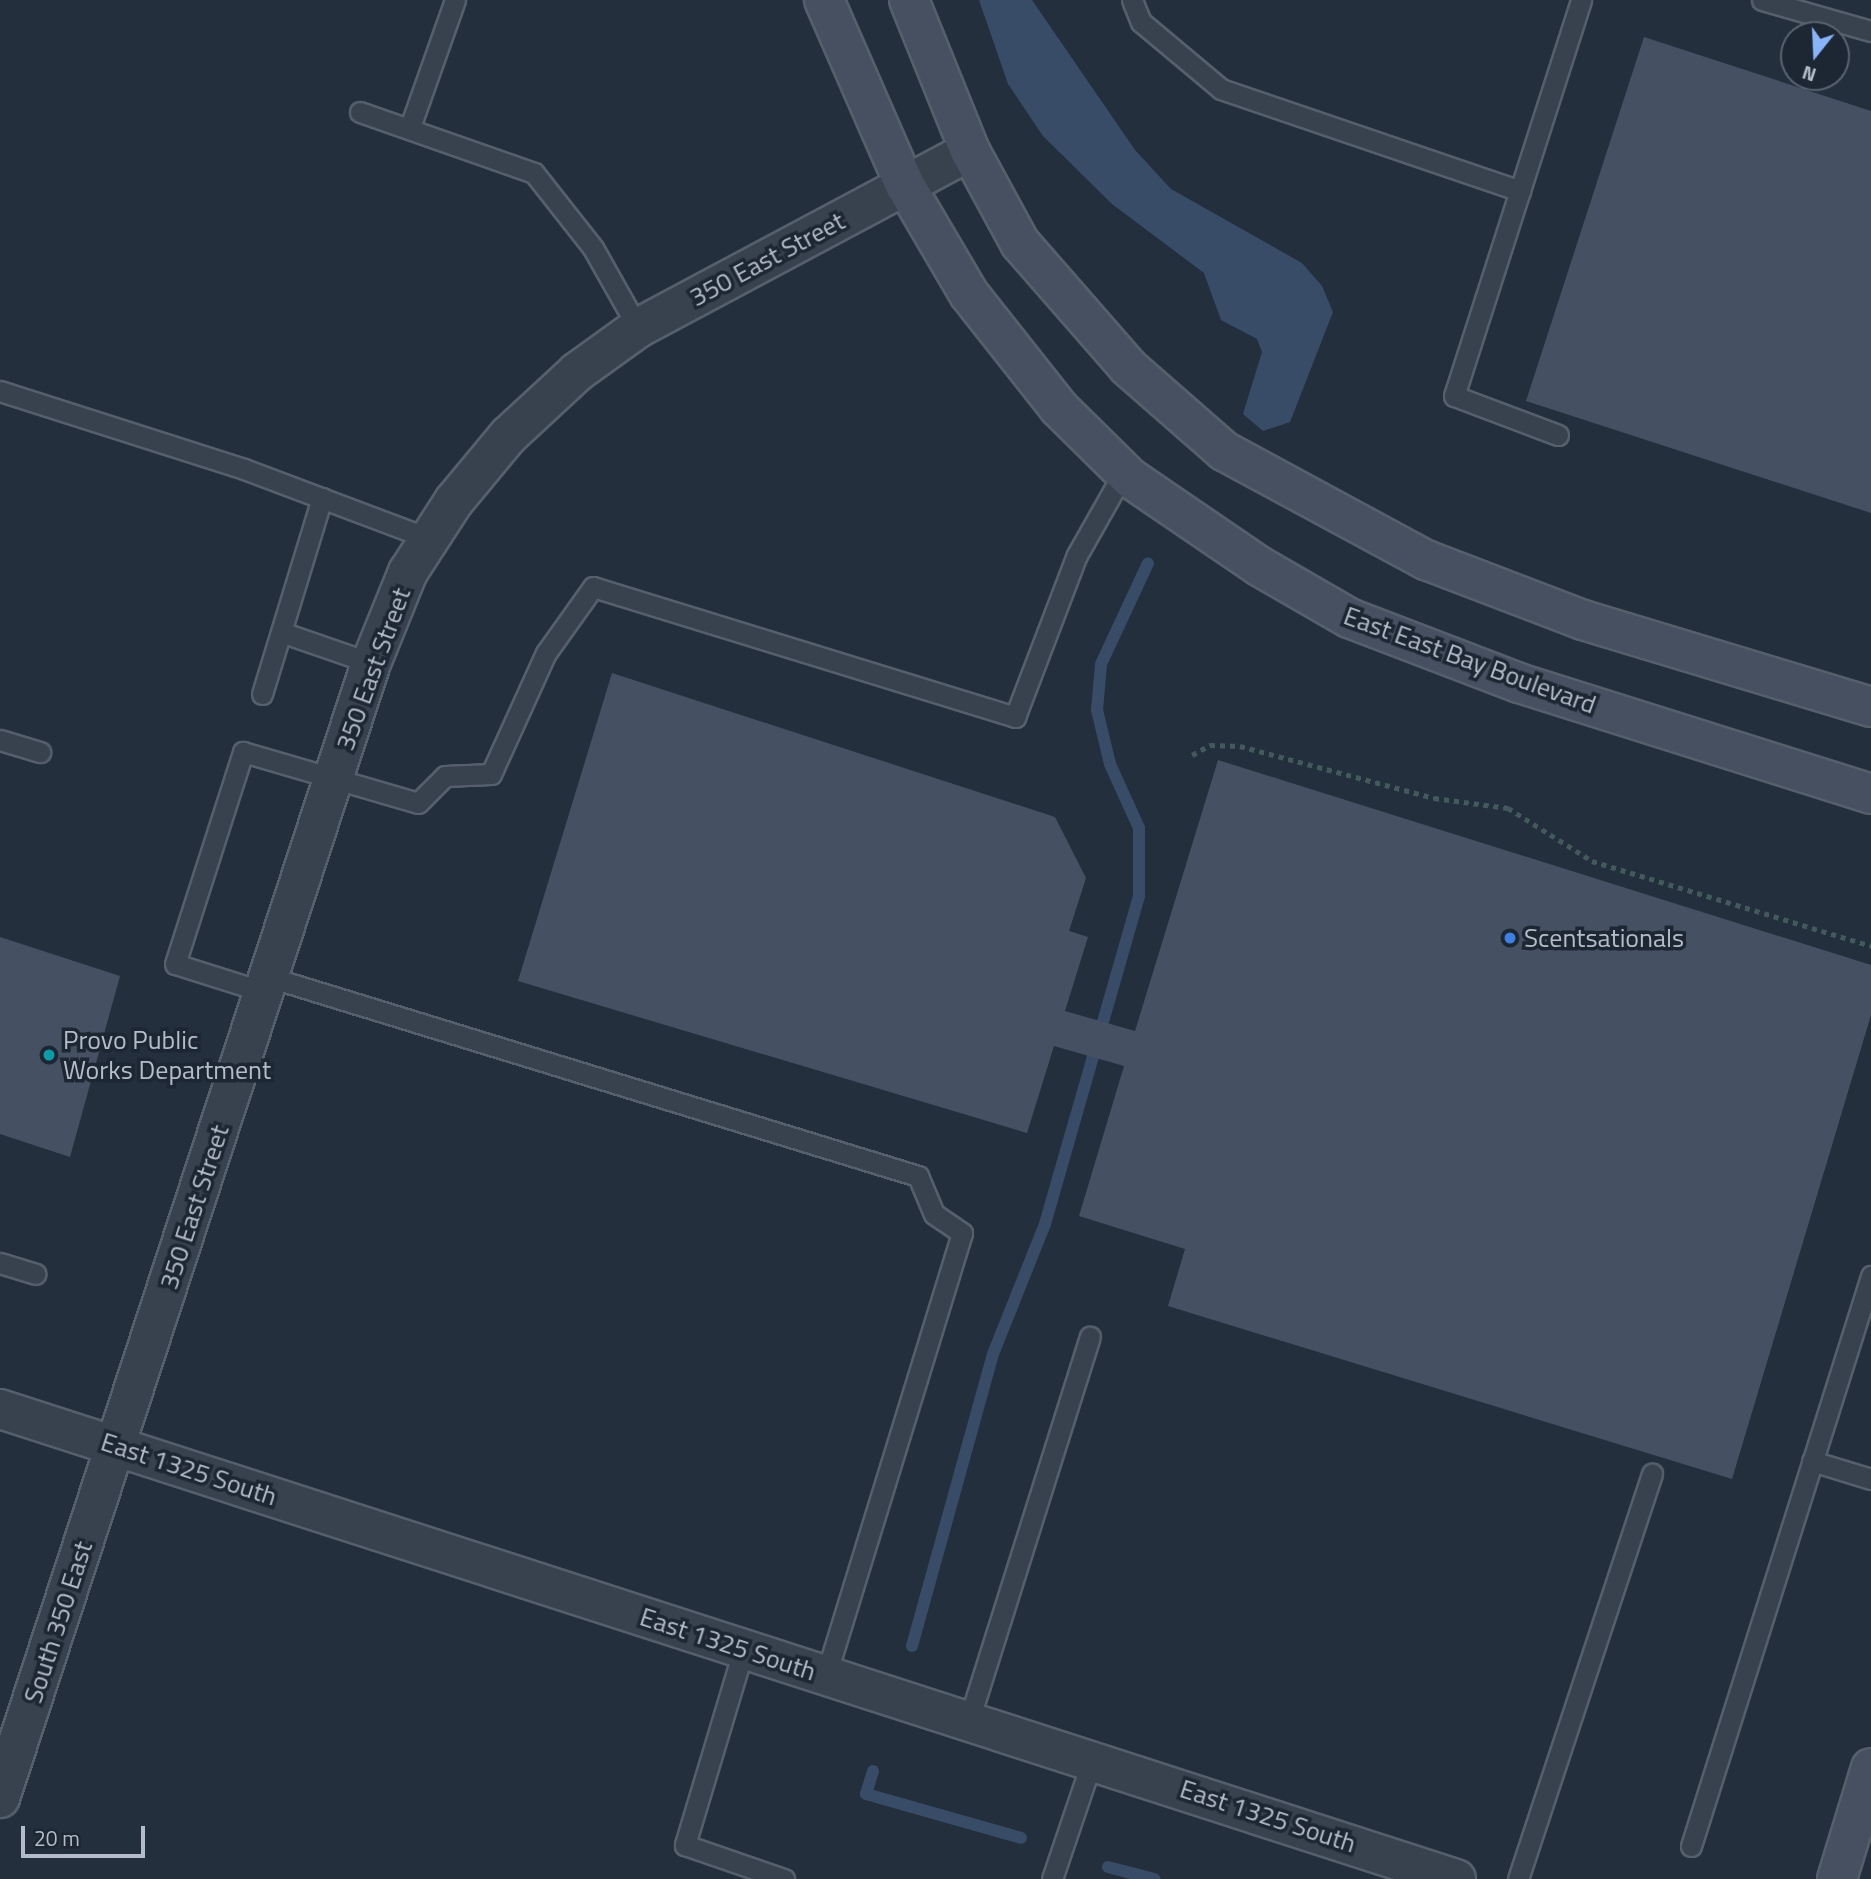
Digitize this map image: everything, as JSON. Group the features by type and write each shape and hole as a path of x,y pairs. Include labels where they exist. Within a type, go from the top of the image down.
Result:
{"street":[{"name":"East East Bay Boulevard","path":"824,0 905,185 969,294 1059,408 1124,472 1259,566 1349,618 1519,683 1871,794"},
{"path":"909,0 970,151 1020,243 1128,367 1224,451 1426,560 1583,620 1871,706"},
{"name":"350 East Street","path":"116,1446 371,663 408,572 508,436 577,372 638,328 970,151"},
{"name":"East 1325 South","path":"0,1409 826,1675 1093,1758 1456,1879"},
{"name":"South 350 East","path":"0,1798 9,1738 116,1446"},
{"path":"1837,1879 1871,1768"}],"lane":[{"path":"410,127 455,0"},
{"path":"1132,0 1140,22 1221,89 1520,191"},
{"path":"1558,435 1454,396 1581,0"},
{"path":"1762,0 1871,32"},
{"path":"360,112 410,127 534,173 593,248 638,328"},
{"path":"0,391 322,498 430,539"},
{"path":"826,1675 962,1233 934,1214 918,1176 266,984 175,964 243,752 333,781 418,803 445,776 491,775 546,653 567,615 593,587 1016,717 1077,555 1124,472"},
{"path":"262,694 322,498"},
{"path":"281,632 371,663"},
{"path":"0,740 40,752"},
{"path":"0,1263 35,1274"},
{"path":"1691,1846 1871,1276"},
{"path":"970,1720 1090,1337"},
{"path":"1812,1461 1871,1479"},
{"path":"1518,1879 1652,1474"},
{"path":"744,1648 685,1845 785,1879"},
{"path":"1052,1879 1093,1758"}],"path":[{"path":"1192,755 1210,746 1240,746 1434,798 1508,808 1592,861 1871,946"}],"water":[{"path":"979,0 1032,0 1135,150 1171,189 1302,263 1322,286 1333,312 1290,422 1263,431 1243,414 1262,352 1257,339 1221,320 1204,273 1112,204 1043,136 1008,84"}],"building":[{"path":"1644,37 1780,81 1780,91 1810,91 1871,111 1871,513 1526,401"},
{"path":"612,673 1055,817 1086,878 1069,931 1088,937 1065,1011 1135,1031 1218,760 1871,965 1871,1015 1732,1479 1168,1306 1185,1249 1079,1216 1124,1066 1054,1046 1027,1133 518,981"},
{"name":"Provo Public Works Department","path":"0,937 120,976 70,1157 0,1134"}],"waterway":[{"path":"912,1646 993,1354 1045,1224 1139,896 1139,828 1110,764 1097,710 1101,664 1148,563"},
{"path":"873,1771 866,1794 1021,1838"},
{"path":"1108,1867 1154,1879"}],"place":[{"name":"Scentsationals","path":"1510,938"},
{"name":"Provo Public Works Department","path":"49,1055"}]}
